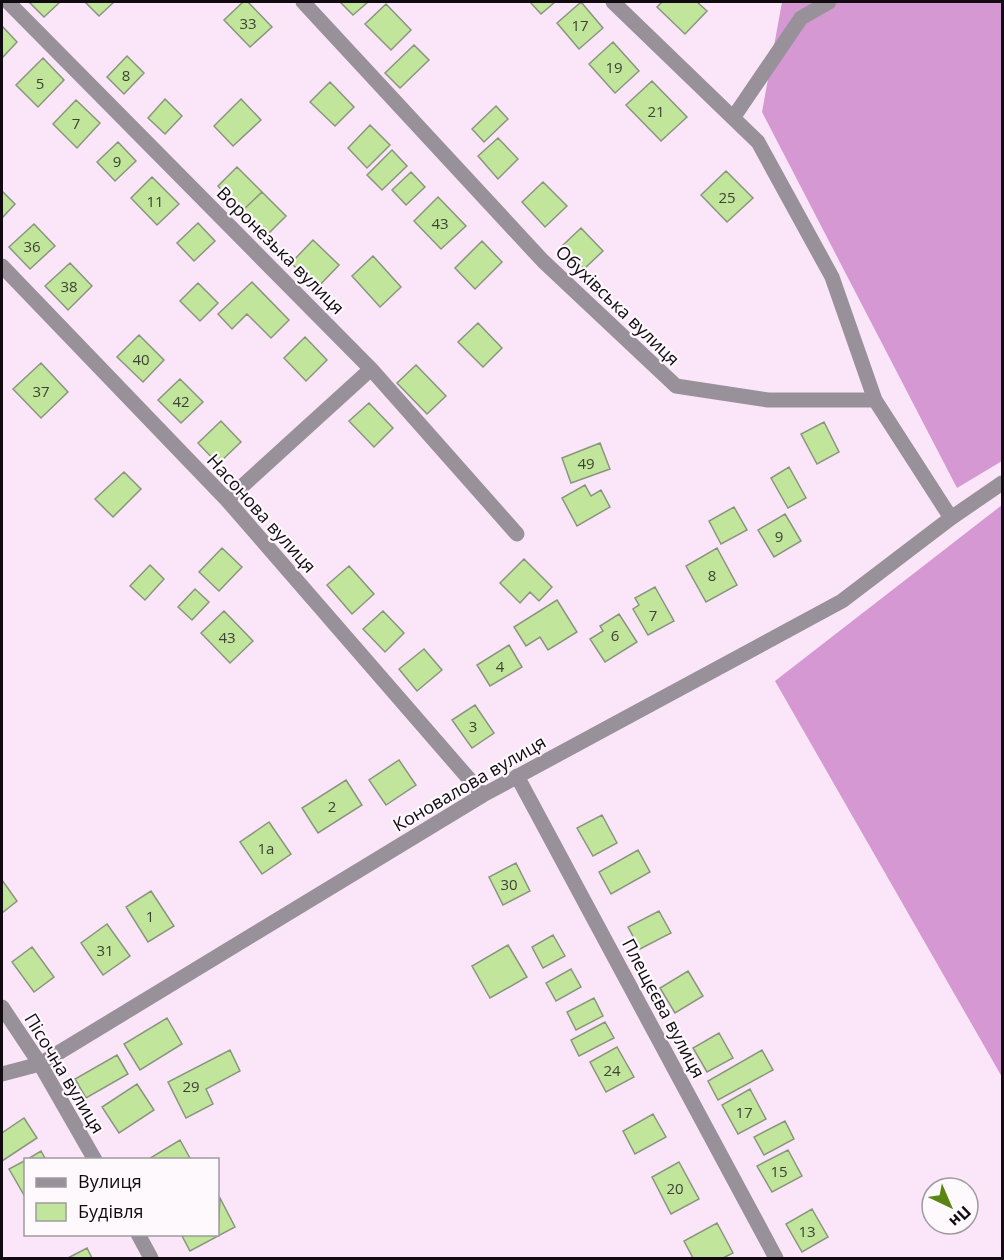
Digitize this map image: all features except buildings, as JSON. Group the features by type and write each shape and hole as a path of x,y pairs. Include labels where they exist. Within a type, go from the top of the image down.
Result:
{"street":[{"name":"Воронезька вулиця","path":"8,2 370,369 517,534"},
{"name":"Обухівська вулиця","path":"303,2 543,261 676,387 768,400 875,400"},
{"path":"614,2 758,142 831,277 875,400 951,518"},
{"path":"733,117 801,18 829,2"},
{"name":"Насонова вулиця","path":"2,266 227,500 483,795"},
{"path":"227,500 370,369"},
{"name":"Коновалова вулиця","path":"2,1074 40,1064 483,795 842,601 951,518 1002,483"},
{"name":"Плещєєва вулиця","path":"517,776 776,1258"},
{"name":"Пісочна вулиця","path":"2,1007 40,1064 94,1158"},
{"path":"139,1236 151,1258"}],"shaded area":[{"path":"782,2 1002,2 1002,461 957,488 762,112"},
{"path":"1002,505 1002,1077 775,681"}]}
